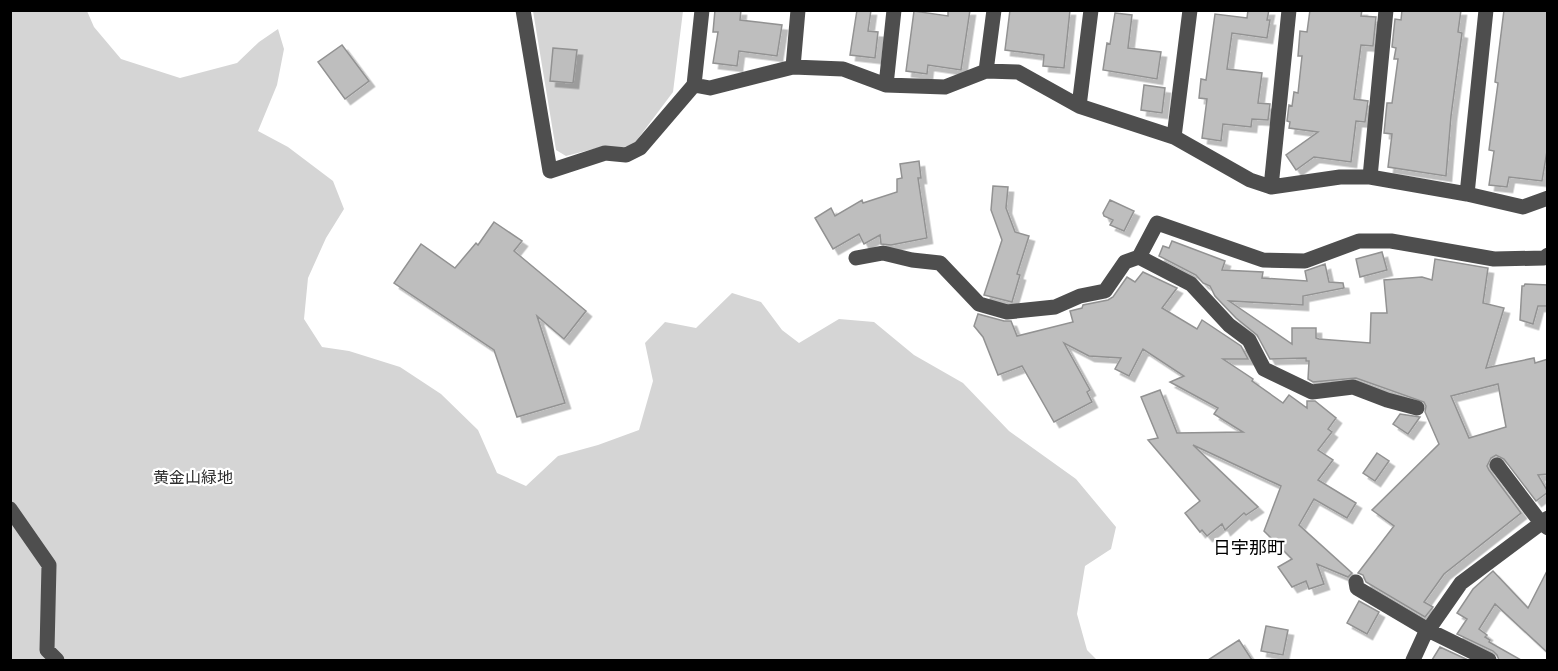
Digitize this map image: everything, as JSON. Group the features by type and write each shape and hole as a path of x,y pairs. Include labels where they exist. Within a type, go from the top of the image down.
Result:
{"street":[{"path":"523,10 550,171 605,153 626,155 640,148 694,86 702,10"},
{"path":"793,67 798,10"},
{"path":"886,85 894,10"},
{"path":"986,71 994,10"},
{"path":"1079,106 1090,10"},
{"path":"1174,137 1190,10"},
{"path":"1271,187 1289,10"},
{"path":"1370,177 1386,10"},
{"path":"1467,194 1486,10"},
{"path":"694,86 710,88 793,67 843,69 886,85 945,87 986,71 1018,72 1079,106 1174,137 1250,180 1271,187 1340,177 1370,177 1467,194 1522,207 1548,198"},
{"path":"856,258 883,253 912,260 940,262 979,304 1007,312 1055,307 1080,296 1105,291 1125,262 1139,257 1157,224 1263,260 1305,261 1359,241 1391,241 1494,259 1544,258 1548,255"},
{"path":"1139,257 1191,284 1229,325 1249,340 1264,369 1312,392 1353,387 1387,400 1418,408"},
{"path":"1413,660 1428,630 1461,583 1545,523 1497,465"},
{"path":"10,509 50,565 47,650 57,660"},
{"path":"1356,582 1357,588 1428,630 1489,660"}],"green space":[{"name":"黄金山緑地","path":"10,11 87,11 94,27 121,59 180,78 237,63 259,42 278,29 284,49 277,85 258,131 288,147 333,181 344,209 326,238 308,278 304,319 322,347 349,351 400,367 441,394 478,430 497,473 526,486 558,456 639,430 653,381 645,343 665,322 696,328 732,293 761,302 782,330 799,343 839,319 874,322 914,355 963,383 1009,431 1076,479 1116,527 1111,549 1085,566 1077,614 1087,650 1097,660 11,660"},
{"path":"533,11 683,11 673,92 634,144 621,148 605,146 566,156 556,150"}],"building":[{"path":"715,10 741,10 740,20 782,25 777,56 739,51 737,66 713,63 718,32 713,32"},
{"path":"857,10 871,10 868,31 878,32 875,58 850,55"},
{"path":"948,10 970,10 961,70 928,65 927,74 906,71 914,11 948,16"},
{"path":"1010,10 1070,10 1064,68 1043,66 1044,55 1005,50"},
{"path":"1248,10 1269,10 1267,38 1232,33 1227,69 1262,73 1258,103 1270,104 1268,120 1252,119 1251,127 1223,124 1221,141 1202,138 1207,99 1199,98 1201,79 1206,80 1215,14 1247,18"},
{"path":"1310,10 1362,10 1361,16 1376,17 1373,46 1361,45 1354,99 1368,101 1365,122 1356,121 1351,162 1314,157 1296,170 1286,155 1318,132 1289,128 1290,122 1287,121 1289,105 1292,106 1294,92 1298,93 1302,56 1298,56 1300,31 1307,32"},
{"path":"1402,10 1461,10 1458,32 1462,33 1446,176 1388,167 1392,134 1384,133 1387,103 1392,103 1398,59 1394,59 1396,48 1392,47 1395,19 1401,20"},
{"path":"1504,10 1548,10 1548,145 1542,181 1509,177 1507,187 1489,185 1494,151 1489,150 1498,83 1495,82"},
{"path":"1115,13 1132,15 1128,48 1161,52 1157,79 1103,70"},
{"path":"342,45 369,81 345,99 318,62"},
{"path":"553,48 577,50 573,83 550,81"},
{"path":"1144,85 1165,88 1162,113 1141,110"},
{"path":"919,161 921,178 918,178 927,238 891,245 881,244 880,235 864,244 859,234 833,249 815,218 831,208 835,216 862,200 863,203 897,192 897,179 902,178 900,164"},
{"path":"993,186 1008,187 1006,208 1015,232 1029,236 1017,274 1020,275 1012,302 984,295 1002,240 991,210"},
{"path":"1110,200 1134,211 1124,231 1110,225 1113,220 1104,216 1103,213"},
{"path":"494,222 522,241 514,251 586,311 564,339 537,316 565,403 517,417 494,350 394,283 421,244 455,268 476,243 478,245"},
{"path":"1172,241 1225,261 1222,270 1263,272 1262,278 1307,281 1305,271 1325,264 1329,282 1343,283 1344,288 1303,296 1303,305 1229,301 1292,344 1292,328 1316,328 1316,338 1319,339 1370,343 1371,313 1387,313 1384,280 1422,277 1432,280 1435,259 1488,268 1483,303 1504,308 1486,368 1534,358 1535,363 1548,359 1548,474 1538,475 1548,492 1536,501 1504,459 1496,455 1491,458 1487,466 1489,470 1521,513 1444,574 1424,602 1433,607 1425,617 1366,582 1363,575 1358,573 1394,526 1372,510 1439,444 1425,412 1424,402 1356,378 1313,382 1308,379 1309,361 1306,361 1306,358 1270,359 1257,335 1236,318 1215,296 1210,286 1203,283 1196,275 1159,256 1163,246 1169,248","holes":["1498,384 1506,427 1469,438 1451,396"]},
{"path":"1382,252 1387,270 1360,277 1356,259"},
{"path":"1143,272 1177,288 1162,308 1197,329 1202,320 1241,346 1248,359 1223,359 1253,379 1252,381 1283,403 1289,395 1307,408 1307,401 1315,401 1336,418 1328,429 1332,432 1318,450 1333,460 1318,480 1356,503 1347,518 1314,499 1299,525 1352,573 1348,577 1317,564 1324,584 1309,589 1306,581 1292,587 1278,567 1292,559 1264,531 1281,486 1193,445 1258,507 1246,515 1244,513 1225,530 1222,524 1207,536 1202,530 1200,532 1185,513 1200,501 1148,440 1158,438 1141,397 1160,390 1177,433 1243,432 1214,414 1218,408 1170,382 1184,376 1143,349 1129,376 1115,369 1121,358 1089,356 1064,343 1090,390 1087,392 1092,402 1054,422 1022,366 998,375 983,337 974,326 978,314 1011,321 1017,336 1073,322 1070,311 1082,308 1083,305 1108,300 1113,297 1127,277 1135,282"},
{"path":"1525,284 1548,285 1548,306 1538,306 1533,324 1520,320 1522,286"},
{"path":"1400,414 1420,417 1408,434 1393,424"},
{"path":"1377,453 1389,461 1375,481 1363,473"},
{"path":"1548,569 1548,653 1495,604 1479,629 1487,635 1485,637 1490,640 1489,642 1521,660 1499,660 1493,651 1457,634 1467,619 1457,613 1473,589 1493,571 1528,608"},
{"path":"1359,601 1379,612 1367,634 1347,623"},
{"path":"1266,626 1288,630 1283,655 1261,651"},
{"path":"1239,640 1252,660 1208,660"},
{"path":"1440,647 1468,660 1432,660"}],"district":[{"name":"日宇那町","path":"1249,547"}]}
